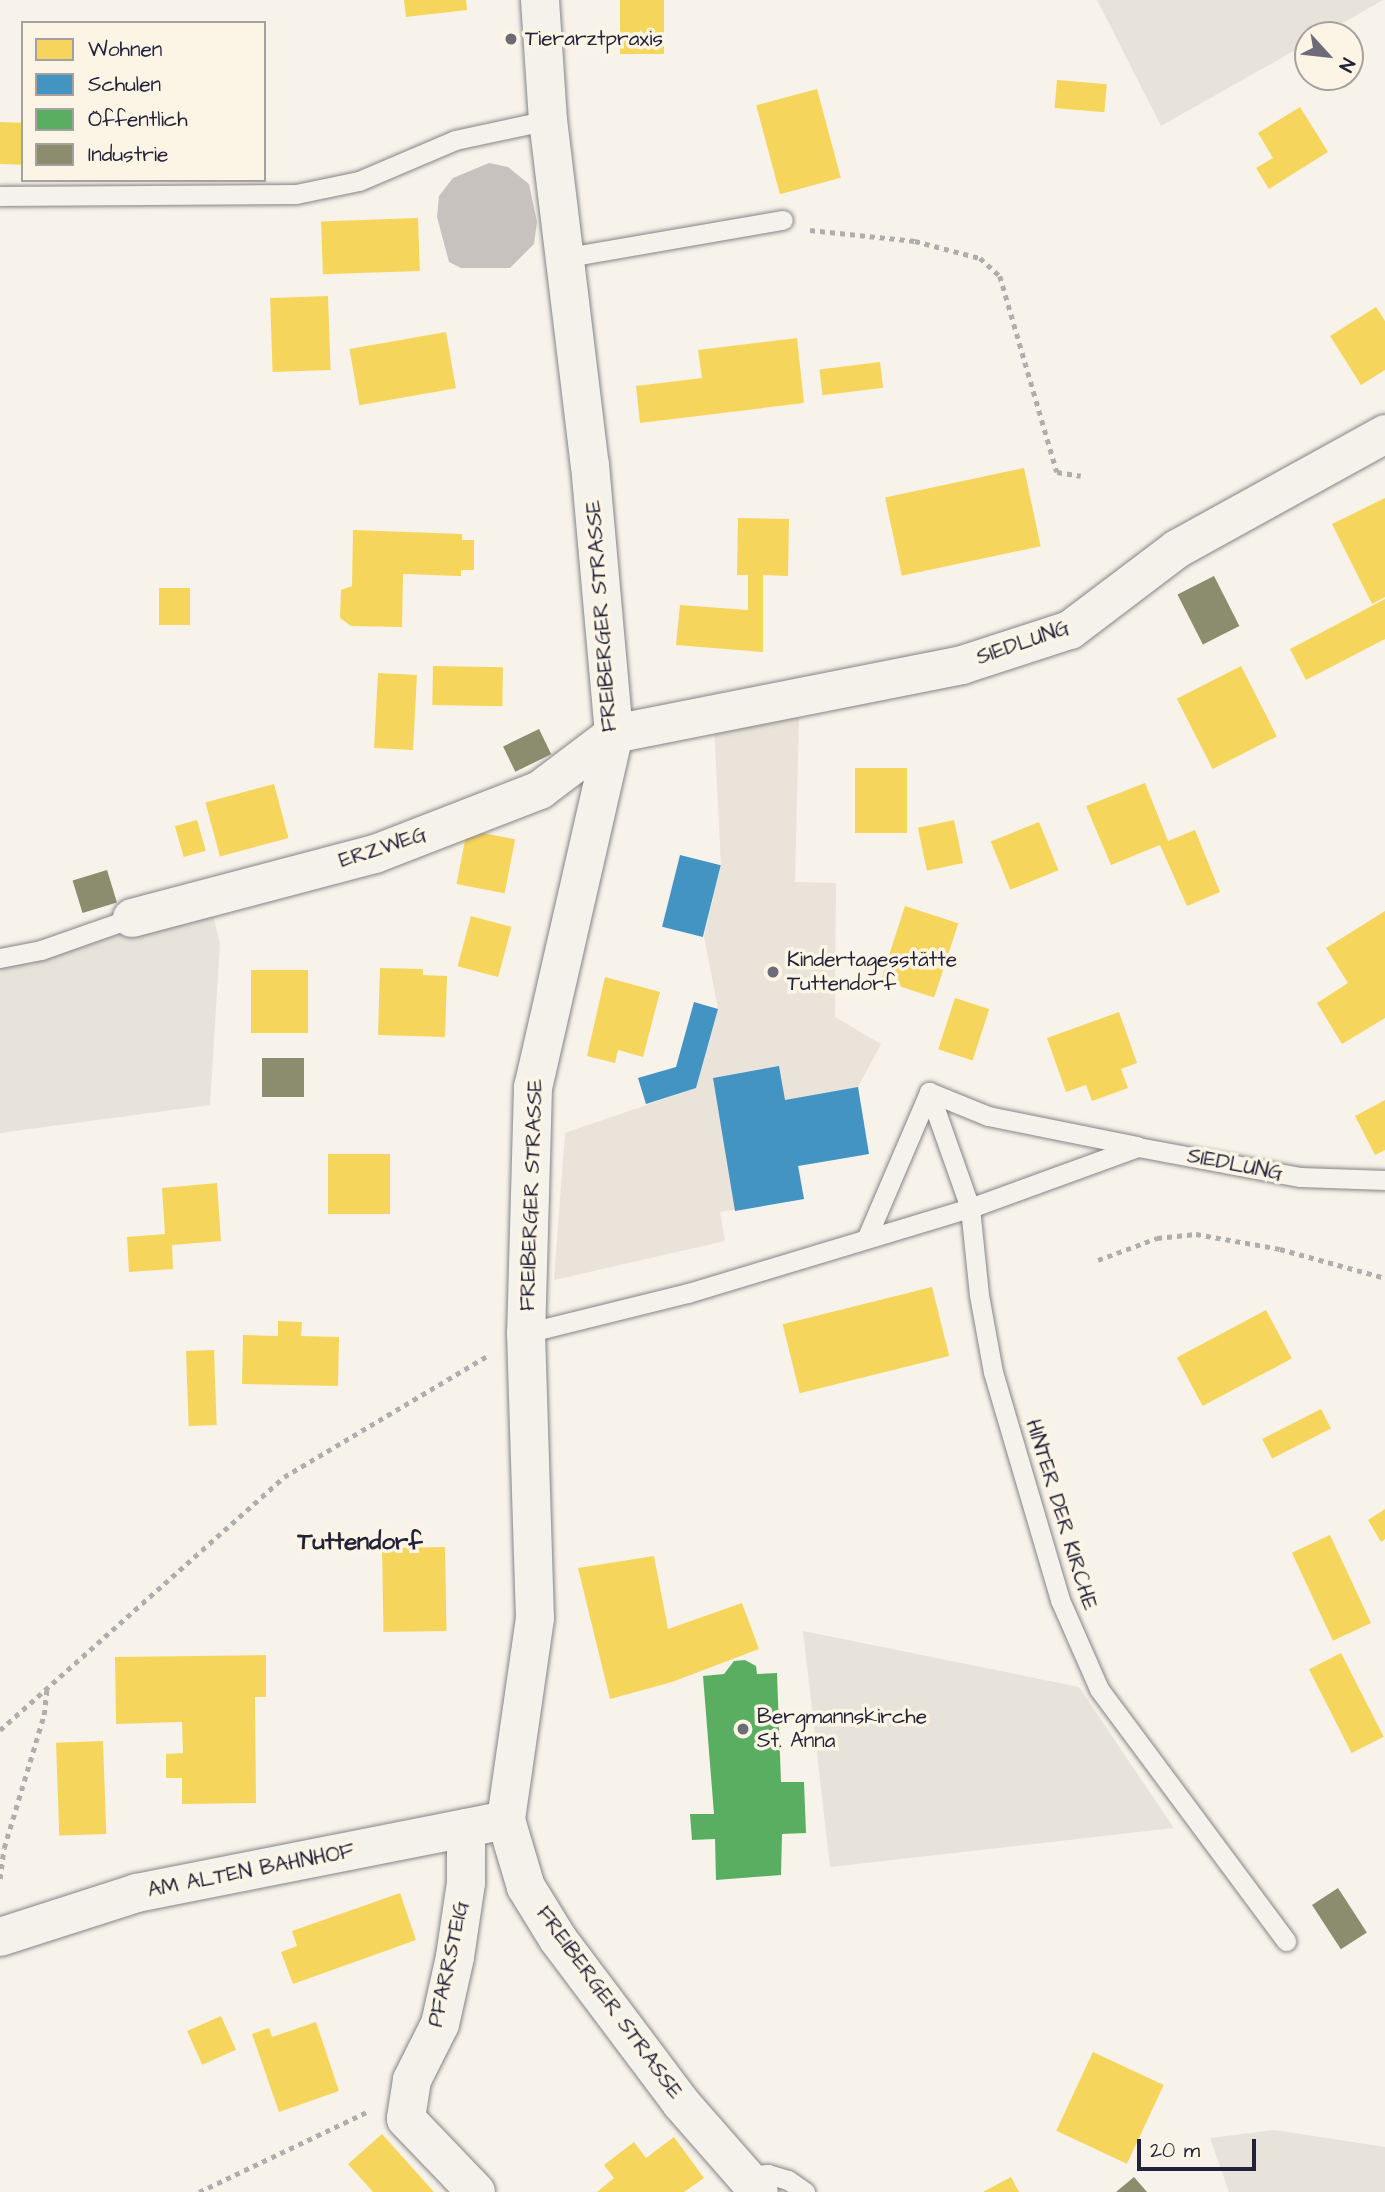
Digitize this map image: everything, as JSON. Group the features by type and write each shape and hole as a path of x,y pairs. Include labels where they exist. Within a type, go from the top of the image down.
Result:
{"street":[{"name":"FREIBERGER STRASSE","path":"540,0 548,120 562,258 590,465 614,734 533,1087 526,1333 536,1618 506,1820 526,1887 558,1938 681,2104 752,2184"},
{"name":"SIEDLUNG","path":"614,734 962,665 1070,630 1177,549 1385,434"},
{"name":"ERZWEG","path":"132,918 375,854 540,790 614,734"},
{"name":"AM ALTEN BAHNHOF","path":"0,1937 137,1893 506,1820"},
{"name":"PFARRSTEIG","path":"466,1828 466,1883 455,1957 440,2024 412,2080 406,2119 476,2192"}],"lane":[{"path":"0,196 296,194 359,181 455,140 548,120"},
{"path":"562,258 783,220"},
{"path":"0,958 41,950 132,918"},
{"path":"867,1237 929,1092"},
{"path":"929,1092 970,1208"},
{"name":"SIEDLUNG","path":"929,1092 988,1116 1138,1147 1300,1177 1385,1180"},
{"path":"526,1333 688,1293 970,1208 1138,1147"},
{"name":"HINTER DER KIRCHE","path":"970,1208 979,1295 993,1372 1060,1600 1099,1689 1286,1941"},
{"path":"752,2184 768,2174 788,2180 805,2192"}],"path":[{"path":"783,220 822,234 915,241 980,258 1000,276 1057,472 1081,477"},
{"path":"1098,1261 1157,1238 1196,1234 1280,1249 1385,1278"},
{"path":"0,1730 284,1477 526,1333"},
{"path":"0,1880 4,1848 44,1715 47,1688"},
{"path":"199,2192 356,2116 409,2097"}],"shaded area":[{"path":"1097,0 1383,0 1346,21 1294,21 1294,51 1161,126"},
{"path":"489,163 508,167 529,184 537,222 534,244 510,268 461,268 449,262 437,217 439,196 453,178"},
{"name":"Kindertagesstätte Tuttendorf","path":"799,716 795,882 836,883 835,1017 881,1044 858,1087 869,1154 799,1166 804,1199 720,1212 725,1241 554,1280 565,1133 696,1088 718,1009 704,936 721,865 714,726"},
{"path":"212,911 220,944 210,1105 0,1133 0,968 85,945 154,919"},
{"path":"803,1631 1079,1687 1174,1828 830,1867"},
{"path":"1275,2130 1385,2147 1385,2192 1229,2192 1210,2138"}],"building: Wohnen":[{"path":"404,0 466,0 467,10 406,17"},
{"path":"620,0 664,0 664,54 620,54"},
{"path":"1057,80 1107,84 1104,112 1055,108"},
{"path":"817,89 841,178 780,194 756,105"},
{"path":"1300,107 1328,152 1269,189 1256,168 1273,158 1258,133"},
{"path":"0,122 21,123 21,165 0,164"},
{"path":"418,218 420,271 323,274 321,221"},
{"path":"328,296 331,370 273,372 270,298"},
{"path":"1376,307 1385,321 1385,370 1361,385 1330,336"},
{"path":"446,332 456,388 359,405 349,349"},
{"path":"797,338 804,403 640,423 636,386 702,378 698,350"},
{"path":"880,362 883,388 823,395 819,369"},
{"path":"1024,468 1041,546 902,576 885,498"},
{"path":"1385,498 1385,597 1372,604 1332,524"},
{"path":"738,518 789,519 788,576 763,575 763,652 676,645 680,605 748,610 748,575 737,575"},
{"path":"353,530 462,534 462,540 474,540 474,570 461,570 461,576 403,574 402,627 351,626 340,618 341,590 352,586"},
{"path":"159,588 190,588 190,625 159,625"},
{"path":"1385,599 1385,639 1306,680 1290,649"},
{"path":"433,666 503,667 502,706 432,705"},
{"path":"1241,666 1277,736 1213,769 1177,699"},
{"path":"378,673 417,675 413,750 374,748"},
{"path":"855,768 907,768 907,833 855,833"},
{"path":"1145,783 1168,841 1195,830 1220,892 1187,906 1160,845 1111,865 1086,806"},
{"path":"274,784 288,838 220,856 205,802"},
{"path":"197,820 206,851 184,857 175,826"},
{"path":"954,820 963,863 927,871 918,828"},
{"path":"1039,822 1058,870 1010,890 991,841"},
{"path":"467,830 515,839 505,893 457,884"},
{"path":"905,906 958,923 934,997 881,980"},
{"path":"1385,911 1385,1018 1342,1044 1317,1003 1348,983 1326,948"},
{"path":"471,916 512,927 498,977 458,966"},
{"path":"380,968 423,969 423,975 447,976 445,1037 378,1035"},
{"path":"251,970 308,970 308,1033 251,1033"},
{"path":"605,977 660,992 643,1057 618,1050 615,1063 587,1056"},
{"path":"955,998 989,1009 973,1060 938,1049"},
{"path":"1119,1012 1137,1063 1121,1069 1128,1088 1092,1101 1086,1085 1066,1092 1047,1038"},
{"path":"1385,1100 1385,1150 1375,1155 1355,1116"},
{"path":"328,1154 390,1154 390,1214 328,1214"},
{"path":"217,1183 221,1241 172,1245 173,1269 129,1272 127,1237 165,1234 162,1188"},
{"path":"932,1287 949,1356 800,1393 783,1324"},
{"path":"1266,1310 1292,1359 1203,1406 1177,1357"},
{"path":"278,1321 302,1322 301,1336 339,1337 338,1386 242,1384 243,1335 278,1336"},
{"path":"214,1350 217,1425 189,1426 186,1351"},
{"path":"1321,1409 1331,1429 1272,1459 1262,1439"},
{"path":"1385,1509 1385,1539 1381,1542 1368,1520"},
{"path":"1330,1535 1371,1623 1333,1641 1292,1553"},
{"path":"445,1547 446,1631 383,1632 382,1548"},
{"path":"654,1556 668,1629 742,1603 759,1649 672,1682 610,1699 578,1568"},
{"path":"1341,1653 1384,1737 1352,1753 1309,1669"},
{"path":"266,1655 266,1697 255,1697 256,1803 182,1804 182,1778 166,1778 166,1754 183,1753 182,1722 116,1724 115,1657"},
{"path":"103,1741 106,1834 59,1836 56,1743"},
{"path":"400,1893 416,1940 293,1984 281,1952 297,1946 292,1931"},
{"path":"221,2016 236,2050 202,2065 187,2031"},
{"path":"316,2022 339,2091 279,2112 252,2034 269,2028 272,2037"},
{"path":"1093,2052 1164,2085 1127,2164 1056,2131"},
{"path":"382,2134 434,2192 373,2192 348,2164"},
{"path":"674,2137 704,2178 684,2192 597,2192 614,2178 604,2165 634,2142 646,2158"},
{"path":"1011,2177 1019,2192 983,2192"}],"building: Schulen":[{"path":"680,855 721,865 703,937 662,927"},
{"path":"694,1002 718,1009 696,1088 646,1104 638,1078 676,1067"},
{"path":"779,1066 785,1100 858,1087 869,1154 798,1166 804,1199 735,1211 713,1078"}],"building: Öffentlich":[{"name":"Bergmannskirche St. Anna","path":"745,1660 756,1666 757,1674 777,1673 781,1782 804,1782 806,1833 782,1834 781,1875 716,1880 715,1839 692,1840 690,1814 714,1814 703,1676 724,1674 734,1661"}],"building: Industrie":[{"path":"1214,576 1239,626 1203,645 1177,595"},
{"path":"539,729 551,754 515,772 503,747"},
{"path":"107,870 117,903 83,913 73,881"},
{"path":"262,1058 304,1058 304,1097 262,1097"},
{"path":"1338,1888 1367,1932 1341,1949 1312,1905"},
{"path":"1134,2177 1147,2192 1116,2192"}],"place":[{"name":"Tierarztpraxis","path":"511,39"},
{"name":"Kindertagesstätte Tuttendorf","path":"773,972"},
{"name":"Bergmannskirche St. Anna","path":"743,1729"}],"district":[{"name":"Tuttendorf","path":"360,1543"}]}
